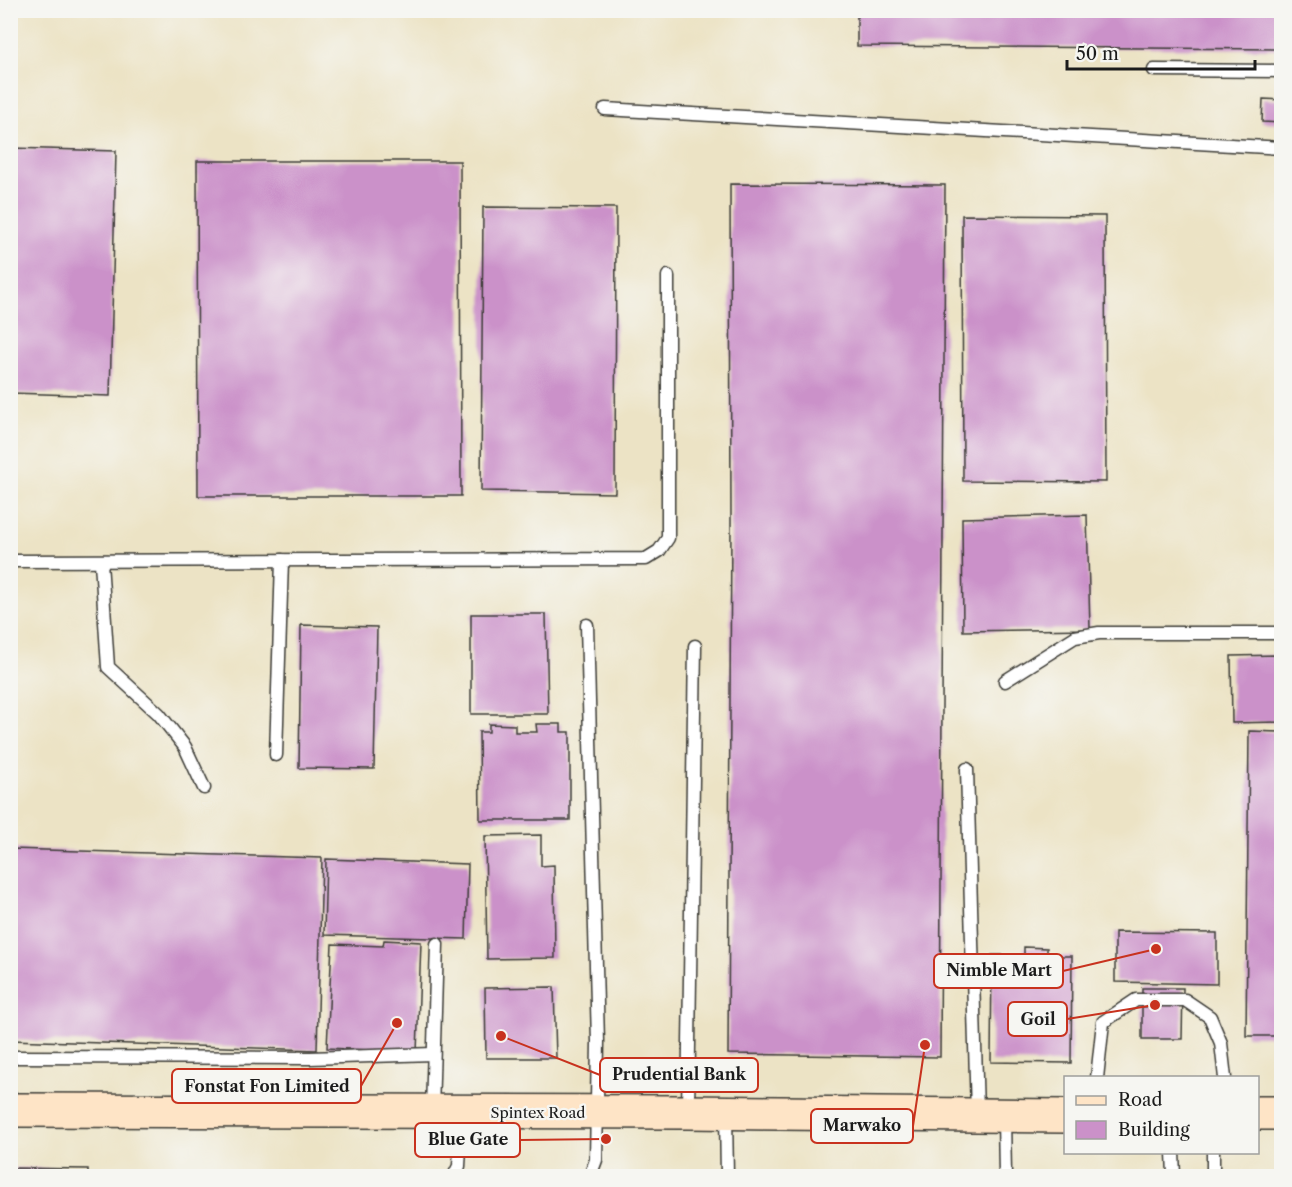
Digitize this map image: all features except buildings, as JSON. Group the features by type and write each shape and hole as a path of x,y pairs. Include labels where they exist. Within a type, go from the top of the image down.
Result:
{"main road":[{"name":"Spintex Road","path":"10,1110 688,1112 1064,1116"},
{"path":"1259,1113 1281,1113"}],"lane":[{"path":"1154,70 1281,70"},
{"path":"605,109 1281,148"},
{"path":"10,561 645,559 659,551 668,538 668,276"},
{"path":"276,755 282,560"},
{"path":"101,562 108,667 159,714 185,747 204,788"},
{"path":"587,625 598,1041 596,1160 590,1176"},
{"path":"1005,681 1074,636 1099,633 1281,633"},
{"path":"688,1112 694,646"},
{"path":"967,769 990,1115 1005,1176"},
{"path":"437,944 433,1054 459,1166 454,1176"},
{"path":"1097,1076 1103,1022 1136,1000 1185,1000 1210,1017 1221,1043 1225,1076"},
{"path":"10,1057 310,1058 433,1054"},
{"path":"726,1113 727,1176"},
{"path":"1173,1154 1174,1176"},
{"path":"1213,1154 1213,1176"}],"place":[{"name":"Nimble Mart","path":"1156,949"},
{"name":"Goil","path":"1155,1005"},
{"name":"Fonstat Fon Limited","path":"397,1023"},
{"name":"Prudential Bank","path":"501,1036"},
{"name":"Marwako","path":"925,1045"},
{"name":"Blue Gate","path":"606,1139"}]}
